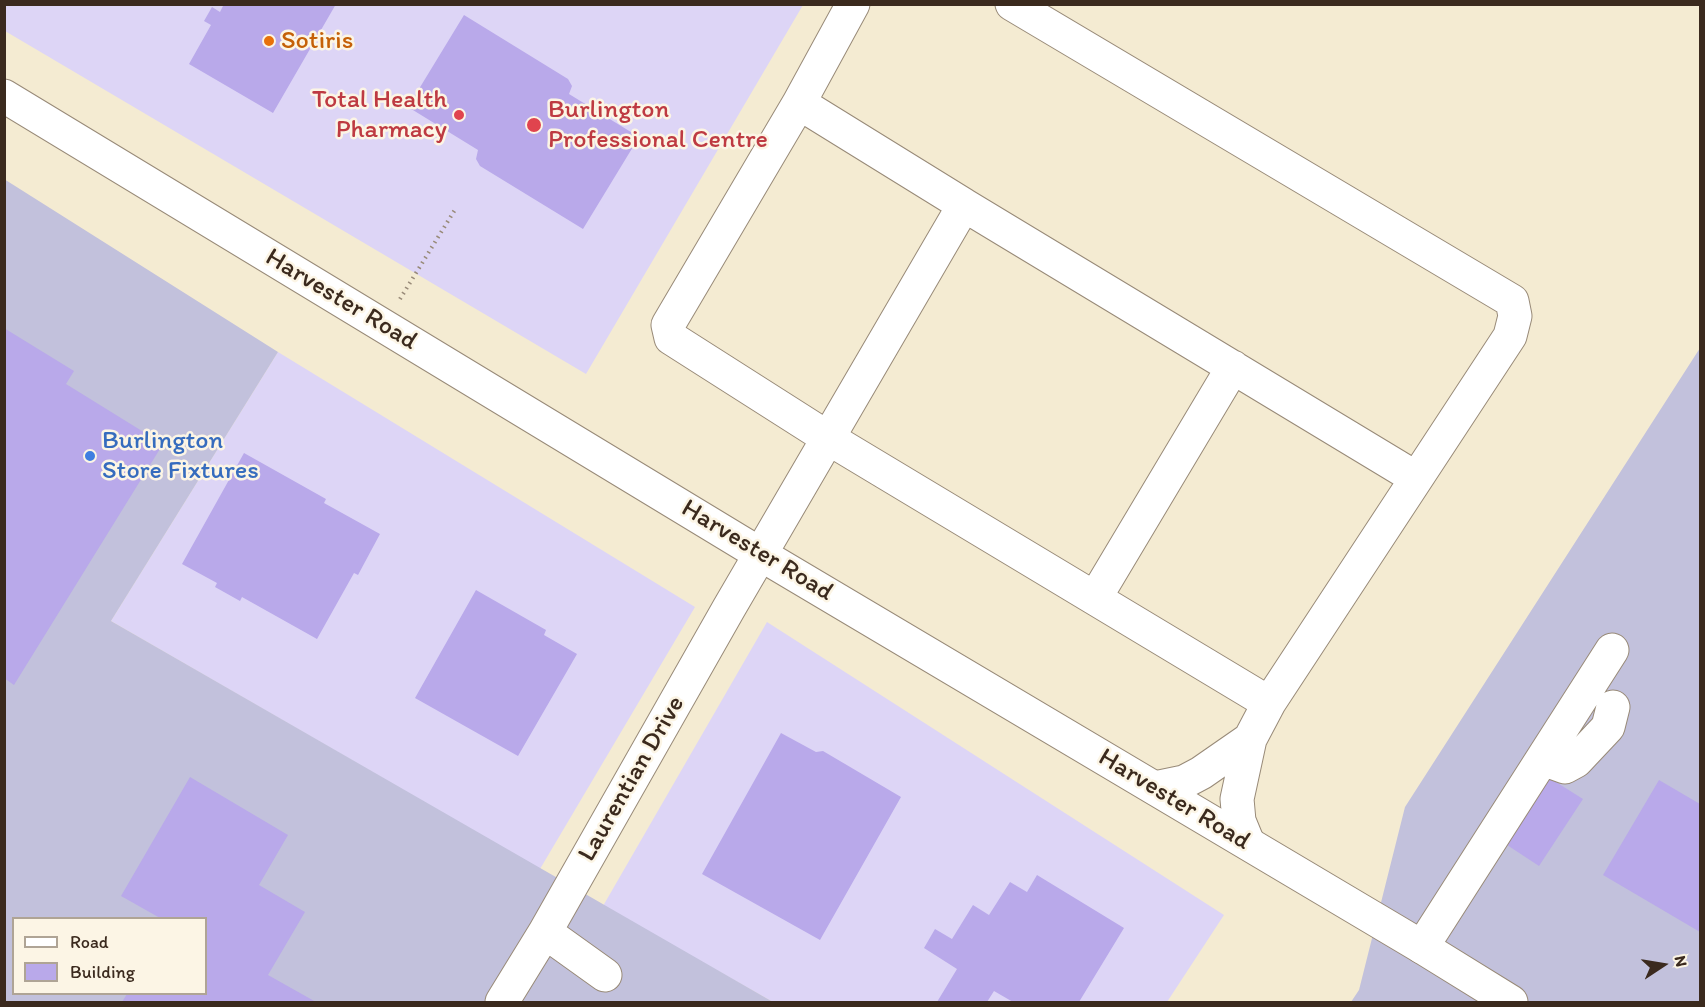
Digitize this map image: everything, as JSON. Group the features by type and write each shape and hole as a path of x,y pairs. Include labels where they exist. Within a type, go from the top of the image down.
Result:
{"main road":[{"path":"853,4 799,103 668,325 671,338 828,438 1269,703"},
{"path":"1012,4 1512,301 1515,316 1510,336 1269,703 1250,739 1237,799 1239,821 1248,843"},
{"name":"Harvester Road","path":"4,96 760,554 1248,843 1511,1002"},
{"path":"799,103 1416,478"},
{"name":"Laurentian Drive","path":"502,1002 545,932 760,554 964,205"},
{"path":"1095,598 1233,367"},
{"path":"1422,947 1612,650"},
{"path":"1543,759 1565,767 1576,761 1608,727 1613,707"},
{"path":"1155,788 1184,782 1250,739"},
{"path":"545,932 605,975"}],"path":[{"path":"384,326 456,208"}],"shaded area":[{"path":"4,5 803,5 586,374 5,31"},
{"path":"4,179 278,352 111,621 773,1002 5,1002"},
{"path":"1700,348 1700,1002 1351,1002 1359,990 1405,807"},
{"path":"278,352 695,607 540,869 111,621"},
{"path":"767,622 1224,915 1167,1002 773,1002 603,906"}],"building":[{"path":"224,4 336,4 273,113 189,64 211,25 204,21 212,7 220,12"},
{"path":"464,15 568,79 572,86 569,94 639,137 583,229 480,166 476,159 478,150 408,107"},
{"path":"4,328 74,371 66,384 163,444 14,685 4,678"},
{"path":"244,453 326,499 324,503 380,534 358,575 354,573 317,639 242,597 240,601 215,587 217,583 182,564"},
{"path":"476,590 546,630 544,635 577,654 518,756 415,698"},
{"path":"781,733 816,752 823,751 901,797 820,940 702,874"},
{"path":"190,777 288,835 259,885 305,912 268,975 316,1002 122,1002 126,995 207,995 207,917 158,917 121,896"},
{"path":"1548,777 1583,799 1539,866 1504,843"},
{"path":"1659,780 1700,804 1700,932 1603,875"},
{"path":"1037,875 1124,928 1079,1002 1013,1002 994,991 987,1002 937,1002 957,969 924,948 935,929 952,939 973,905 989,915 1010,882 1027,892"}],"place":[{"name":"Sotiris","path":"269,41"},
{"name":"Total Health Pharmacy","path":"459,115"},
{"name":"Burlington Professional Centre","path":"534,125"},
{"name":"Burlington Store Fixtures","path":"90,456"}]}
